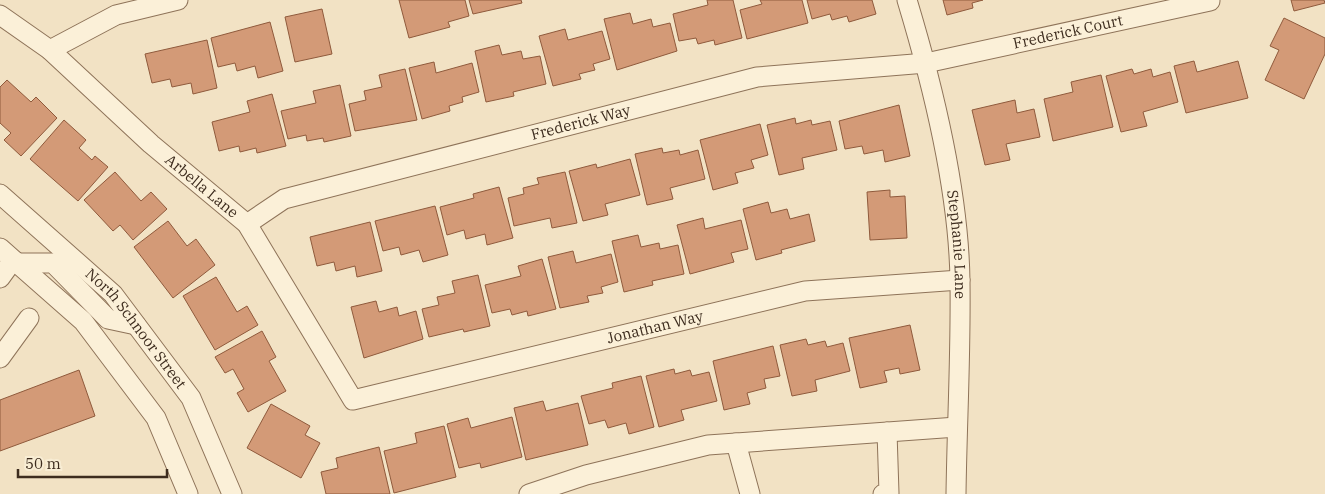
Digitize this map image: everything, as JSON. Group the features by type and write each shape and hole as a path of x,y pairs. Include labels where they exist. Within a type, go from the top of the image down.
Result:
{"street":[{"path":"50,50 116,15 178,0"},
{"name":"Stephanie Lane","path":"907,0 926,63 952,192 960,280 956,494"},
{"name":"Frederick Court","path":"926,63 1210,0"},
{"name":"Arbella Lane","path":"0,15 50,50 151,144 247,224 353,400"},
{"name":"Frederick Way","path":"247,224 284,199 757,77 926,63"},
{"name":"North Schnoor Street","path":"0,194 113,294 191,398 232,494"},
{"path":"10,257 53,263 108,319 136,325"},
{"path":"0,278 10,257"},
{"path":"10,257 83,321 156,418 188,494"},
{"name":"Jonathan Way","path":"353,400 805,292 960,280"},
{"path":"0,358 29,318"},
{"path":"529,494 586,475 708,445 957,426"},
{"path":"883,494 889,492 887,432"},
{"path":"736,443 750,494"}],"building":[{"path":"399,0 465,0 469,16 448,22 450,27 409,38"},
{"path":"469,0 521,0 522,3 473,14"},
{"path":"707,0 733,0 742,38 715,45 714,40 698,44 696,38 679,41 673,14 708,5"},
{"path":"760,0 802,0 808,23 747,39 740,10 762,4"},
{"path":"807,0 872,0 876,14 849,22 847,16 832,20 830,14 812,19"},
{"path":"943,0 983,0 972,3 973,8 947,15"},
{"path":"1291,0 1324,0 1325,3 1294,11"},
{"path":"322,9 332,54 295,62 285,17"},
{"path":"630,13 633,24 651,19 653,27 670,23 677,51 617,70 604,19"},
{"path":"1284,18 1325,38 1325,54 1304,99 1265,80 1279,50 1270,46"},
{"path":"270,22 283,71 258,78 255,66 237,71 235,63 218,67 211,38"},
{"path":"565,29 568,40 602,31 610,59 593,64 595,70 579,74 581,79 553,86 539,36"},
{"path":"207,40 217,88 193,94 191,83 172,87 170,79 152,83 145,54"},
{"path":"499,45 502,55 521,51 523,59 540,56 546,84 513,92 514,96 486,102 475,51"},
{"path":"1194,61 1197,72 1238,61 1248,98 1186,113 1174,66"},
{"path":"434,62 436,73 472,63 479,92 462,97 463,102 449,106 450,111 422,119 409,68"},
{"path":"405,69 417,120 355,131 349,104 366,100 364,91 382,87 379,75"},
{"path":"1132,69 1134,74 1151,69 1153,77 1170,72 1178,102 1143,112 1147,126 1121,132 1106,76"},
{"path":"1101,75 1113,127 1053,141 1044,99 1073,92 1071,82"},
{"path":"7,80 31,102 36,97 57,118 21,156 4,140 11,133 0,123 0,87"},
{"path":"340,85 351,136 324,142 323,138 307,141 306,135 288,139 281,111 316,103 313,91"},
{"path":"272,94 286,146 257,153 256,148 240,152 239,146 219,151 212,122 250,112 247,101"},
{"path":"1015,100 1017,113 1034,109 1040,137 1006,144 1010,160 985,165 972,110"},
{"path":"899,105 910,156 885,162 883,150 864,154 862,146 845,149 839,121"},
{"path":"795,118 796,124 811,120 812,125 830,121 837,150 802,158 804,169 779,175 767,125"},
{"path":"64,120 86,140 79,148 92,160 95,156 108,167 78,201 30,159"},
{"path":"760,124 768,155 751,160 754,168 735,173 738,183 713,190 700,140"},
{"path":"662,148 663,153 679,150 680,155 698,150 705,179 670,188 673,199 647,205 635,154"},
{"path":"630,159 640,195 605,204 608,215 583,221 569,171 596,164 597,168"},
{"path":"115,172 141,201 151,192 167,209 133,240 120,225 113,231 84,200"},
{"path":"565,172 577,223 552,228 550,218 514,226 508,198 524,194 523,188 539,184 537,178"},
{"path":"499,187 513,238 487,245 485,234 466,239 464,230 447,235 440,207 474,198 473,194"},
{"path":"890,190 890,197 905,196 907,238 870,240 867,192"},
{"path":"768,202 771,213 787,209 790,219 809,214 815,241 781,250 782,253 756,260 743,209"},
{"path":"435,206 448,255 423,262 419,250 401,255 399,247 383,251 375,221"},
{"path":"703,218 705,229 741,220 748,249 731,253 734,262 690,274 677,225"},
{"path":"168,221 187,246 196,239 215,265 173,298 134,247"},
{"path":"370,222 382,271 357,277 355,266 336,271 334,262 317,266 310,237"},
{"path":"638,235 641,247 659,243 660,249 678,245 684,274 652,281 653,285 624,292 612,241"},
{"path":"573,251 576,263 611,254 618,282 601,287 603,293 587,296 589,302 560,308 548,257"},
{"path":"542,259 556,309 528,316 527,311 512,315 510,309 492,313 485,285 521,276 518,266"},
{"path":"478,275 490,326 464,332 463,329 429,337 422,309 439,305 437,297 455,293 452,281"},
{"path":"216,277 237,312 247,306 258,325 215,350 183,296"},
{"path":"376,301 379,312 397,307 399,316 416,311 423,339 364,358 351,307"},
{"path":"910,325 920,370 900,374 899,368 884,371 887,382 860,388 849,338"},
{"path":"262,331 276,357 269,361 286,391 248,412 237,393 244,389 233,369 225,373 215,357"},
{"path":"806,339 808,345 825,341 827,347 843,343 850,371 815,380 817,391 792,396 780,345"},
{"path":"773,346 780,376 764,379 766,388 747,393 750,404 724,410 713,361"},
{"path":"674,369 675,374 690,370 692,376 709,372 717,401 681,410 684,420 659,427 646,376"},
{"path":"79,370 95,416 0,451 0,400"},
{"path":"641,376 654,427 629,434 626,423 608,428 605,420 589,424 581,396 613,388 612,383"},
{"path":"543,401 546,411 578,403 588,445 526,460 514,408"},
{"path":"271,404 310,426 305,435 320,443 301,478 247,448"},
{"path":"512,417 522,457 481,468 480,463 459,468 447,424 468,418 471,428"},
{"path":"444,426 456,477 394,493 384,451 417,443 415,433"},
{"path":"379,447 390,494 326,494 321,472 338,468 336,458"}]}
